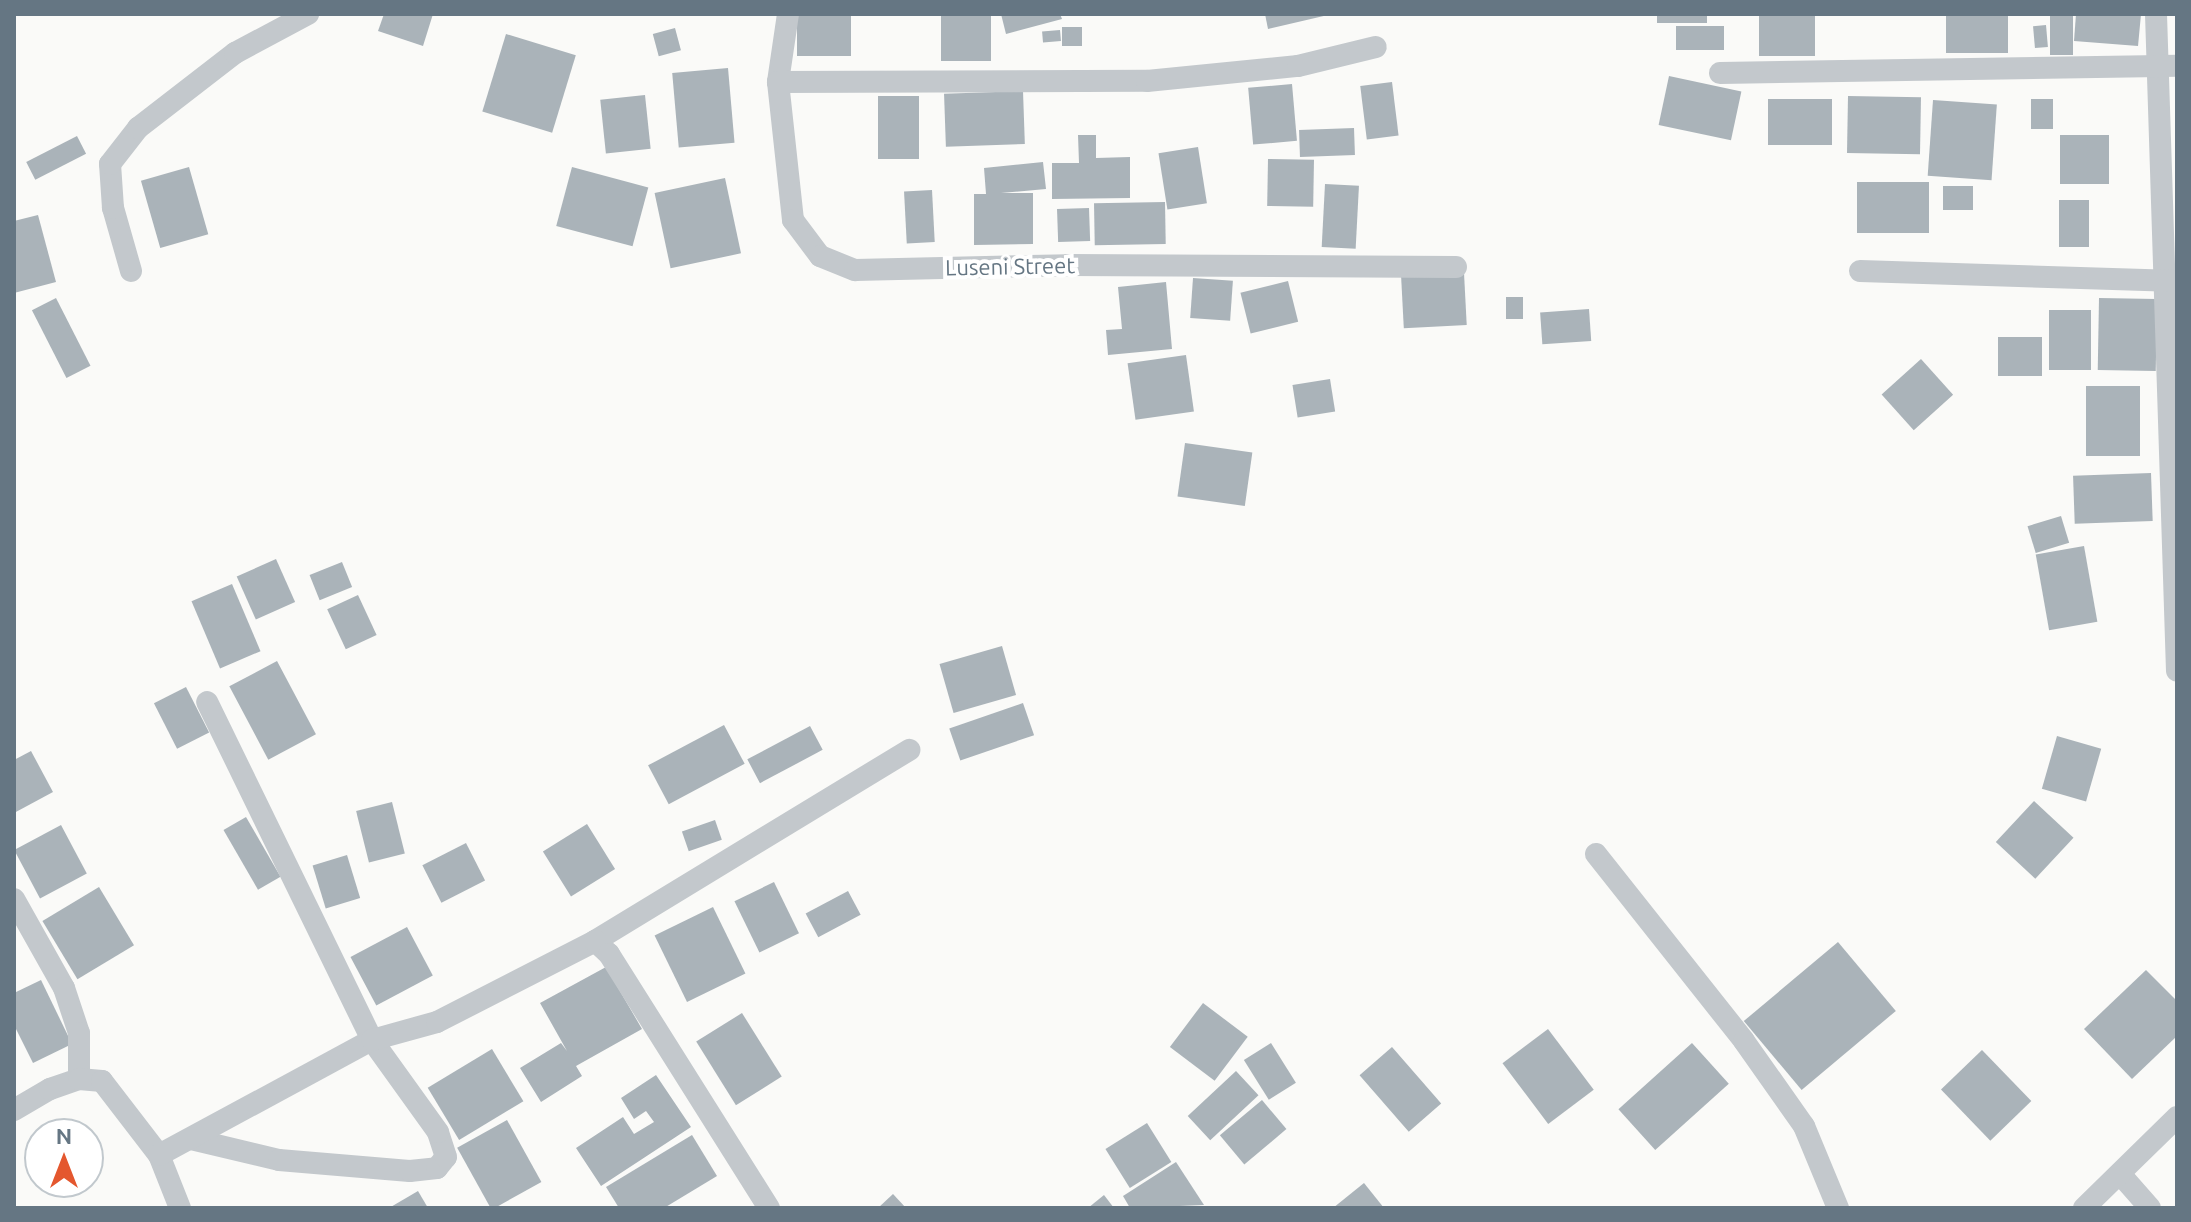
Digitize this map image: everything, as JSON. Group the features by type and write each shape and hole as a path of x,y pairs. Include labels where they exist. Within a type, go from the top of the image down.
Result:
{"street":[{"path":"131,271 113,208 110,164 138,128 235,53 308,14"},
{"name":"Luseni Street","path":"788,14 778,82 793,220 820,256 855,270 1068,265 1456,267"},
{"path":"2156,14 2166,66 2173,281 2177,671"},
{"path":"778,82 1147,81 1298,66 1376,47"},
{"path":"1720,73 2166,66"},
{"path":"1860,271 2173,281"},
{"path":"191,1139 279,1160 410,1171 437,1168 446,1157 438,1132 372,1040 207,702"},
{"path":"159,1155 372,1040 437,1022 595,941 909,750"},
{"path":"1596,854 1744,1041 1804,1126 1838,1208"},
{"path":"14,899 64,988 79,1033 79,1079"},
{"path":"595,941 609,954 769,1208"},
{"path":"14,1110 79,1079 102,1081 159,1155 180,1208"},
{"path":"2084,1208 2177,1117"},
{"path":"2121,1175 2150,1208"}],"building":[{"path":"384,14 433,14 423,46 378,31"},
{"path":"797,14 851,14 851,56 797,56"},
{"path":"941,14 991,14 991,61 941,61"},
{"path":"1001,14 1060,14 1062,19 1006,34"},
{"path":"1265,14 1328,14 1328,15 1268,29"},
{"path":"1657,14 1707,14 1707,23 1657,23"},
{"path":"1759,14 1815,14 1815,56 1759,56"},
{"path":"1946,14 2008,14 2008,53 1946,53"},
{"path":"2050,14 2073,14 2073,55 2050,55"},
{"path":"2076,14 2141,14 2138,46 2074,41"},
{"path":"2046,25 2048,47 2035,48 2033,26"},
{"path":"1676,26 1724,26 1724,50 1676,50"},
{"path":"1062,27 1082,27 1082,46 1062,46"},
{"path":"675,28 681,50 659,56 653,34"},
{"path":"1060,30 1061,41 1043,43 1042,32"},
{"path":"506,34 576,55 552,133 482,111"},
{"path":"728,68 735,143 679,148 672,73"},
{"path":"1669,76 1741,91 1731,140 1659,125"},
{"path":"1392,82 1399,136 1367,139 1360,86"},
{"path":"1292,84 1297,141 1253,145 1248,88"},
{"path":"1023,91 1025,144 946,147 944,94"},
{"path":"645,95 651,149 606,153 600,100"},
{"path":"878,96 919,96 919,159 878,159"},
{"path":"1848,96 1921,97 1920,154 1847,153"},
{"path":"1768,99 1832,99 1832,145 1768,145"},
{"path":"2031,99 2053,99 2053,129 2031,129"},
{"path":"1933,100 1997,104 1992,180 1928,176"},
{"path":"1354,128 1355,155 1300,157 1299,130"},
{"path":"1078,135 1096,135 1096,158 1130,157 1130,198 1052,199 1052,163 1079,163"},
{"path":"2060,135 2109,135 2109,184 2060,184"},
{"path":"77,136 86,154 35,180 26,162"},
{"path":"1198,147 1207,203 1167,210 1158,153"},
{"path":"1268,159 1314,160 1313,207 1267,206"},
{"path":"1043,162 1046,189 1001,193 1033,193 1033,244 974,245 974,194 986,194 984,168"},
{"path":"189,167 208,234 160,248 141,181"},
{"path":"572,167 648,187 633,246 556,226"},
{"path":"725,178 741,253 671,268 655,193"},
{"path":"1857,182 1929,182 1929,233 1857,233"},
{"path":"1325,184 1359,186 1356,249 1322,247"},
{"path":"1943,186 1973,186 1973,210 1943,210"},
{"path":"932,190 935,242 907,243 904,191"},
{"path":"2059,200 2089,200 2089,247 2059,247"},
{"path":"1165,202 1166,244 1095,245 1094,203"},
{"path":"1089,208 1090,241 1058,242 1057,209"},
{"path":"38,215 56,282 14,293 14,221"},
{"path":"1464,273 1467,325 1404,328 1401,276"},
{"path":"1193,278 1233,281 1230,321 1190,318"},
{"path":"1288,281 1298,322 1251,334 1240,293"},
{"path":"1166,282 1172,349 1108,355 1106,330 1122,329 1118,287"},
{"path":"1506,297 1523,297 1523,319 1506,319"},
{"path":"56,298 91,366 66,378 32,310"},
{"path":"2099,298 2157,299 2156,371 2098,370"},
{"path":"1589,309 1591,341 1542,344 1540,312"},
{"path":"2049,310 2091,310 2091,370 2049,370"},
{"path":"1998,337 2042,337 2042,376 1998,376"},
{"path":"1186,355 1194,411 1136,420 1128,363"},
{"path":"1921,359 1953,395 1914,430 1882,394"},
{"path":"1330,379 1335,412 1298,418 1292,385"},
{"path":"2086,386 2140,386 2140,456 2086,456"},
{"path":"1185,443 1252,452 1245,506 1177,496"},
{"path":"2151,473 2153,521 2075,524 2073,476"},
{"path":"2061,516 2069,543 2036,553 2028,526"},
{"path":"2084,546 2097,622 2049,630 2036,555"},
{"path":"276,559 295,602 256,619 237,576"},
{"path":"342,562 352,587 320,600 310,575"},
{"path":"232,584 261,651 220,668 191,601"},
{"path":"358,595 377,635 346,649 327,609"},
{"path":"1002,646 1016,695 954,713 940,664"},
{"path":"277,661 316,734 268,760 229,686"},
{"path":"186,687 209,732 177,749 154,703"},
{"path":"1023,703 1034,735 960,761 949,728"},
{"path":"724,725 745,764 669,804 648,765"},
{"path":"810,726 823,750 760,783 747,759"},
{"path":"2057,736 2101,749 2086,802 2042,789"},
{"path":"31,751 53,792 14,813 14,760"},
{"path":"2034,801 2073,838 2035,879 1996,842"},
{"path":"392,802 405,853 369,862 356,811"},
{"path":"246,817 280,877 258,890 223,830"},
{"path":"715,820 722,840 689,851 682,831"},
{"path":"587,824 615,869 571,897 543,852"},
{"path":"61,825 87,874 40,898 14,850"},
{"path":"466,843 485,880 441,903 422,865"},
{"path":"347,855 360,898 326,909 313,866"},
{"path":"774,882 799,933 759,953 734,901"},
{"path":"99,887 134,945 77,979 42,921"},
{"path":"848,891 861,915 818,937 806,914"},
{"path":"713,907 745,974 687,1002 655,935"},
{"path":"407,927 433,976 376,1006 350,957"},
{"path":"1838,942 1896,1011 1802,1090 1744,1021"},
{"path":"606,967 642,1029 576,1066 582,1076 541,1102 520,1068 561,1043 567,1051 540,1003"},
{"path":"2146,970 2177,1001 2177,1036 2132,1079 2084,1029"},
{"path":"41,980 72,1044 33,1063 14,1025 14,993"},
{"path":"1203,1003 1248,1037 1215,1081 1170,1047"},
{"path":"742,1013 782,1077 736,1105 696,1042"},
{"path":"1548,1029 1594,1090 1548,1124 1502,1063"},
{"path":"1271,1043 1296,1083 1269,1100 1244,1060"},
{"path":"1692,1043 1729,1084 1655,1150 1618,1109"},
{"path":"1392,1047 1441,1104 1409,1132 1360,1075"},
{"path":"492,1049 523,1101 459,1140 428,1088"},
{"path":"1982,1050 2031,1101 1990,1141 1941,1090"},
{"path":"1236,1071 1259,1095 1210,1140 1188,1116"},
{"path":"656,1075 691,1127 601,1186 576,1148 623,1117 634,1134 654,1122 646,1111 634,1119 621,1098"},
{"path":"1262,1100 1286,1129 1244,1164 1220,1135"},
{"path":"507,1120 541,1182 491,1208 457,1148"},
{"path":"1147,1123 1171,1162 1130,1188 1105,1149"},
{"path":"692,1135 717,1176 664,1208 619,1208 606,1187"},
{"path":"1176,1162 1204,1205 1130,1208 1123,1196"},
{"path":"1364,1183 1384,1208 1333,1208"},
{"path":"418,1191 428,1208 389,1208"},
{"path":"893,1194 906,1208 878,1208"},
{"path":"1104,1195 1114,1208 1088,1208"}]}
